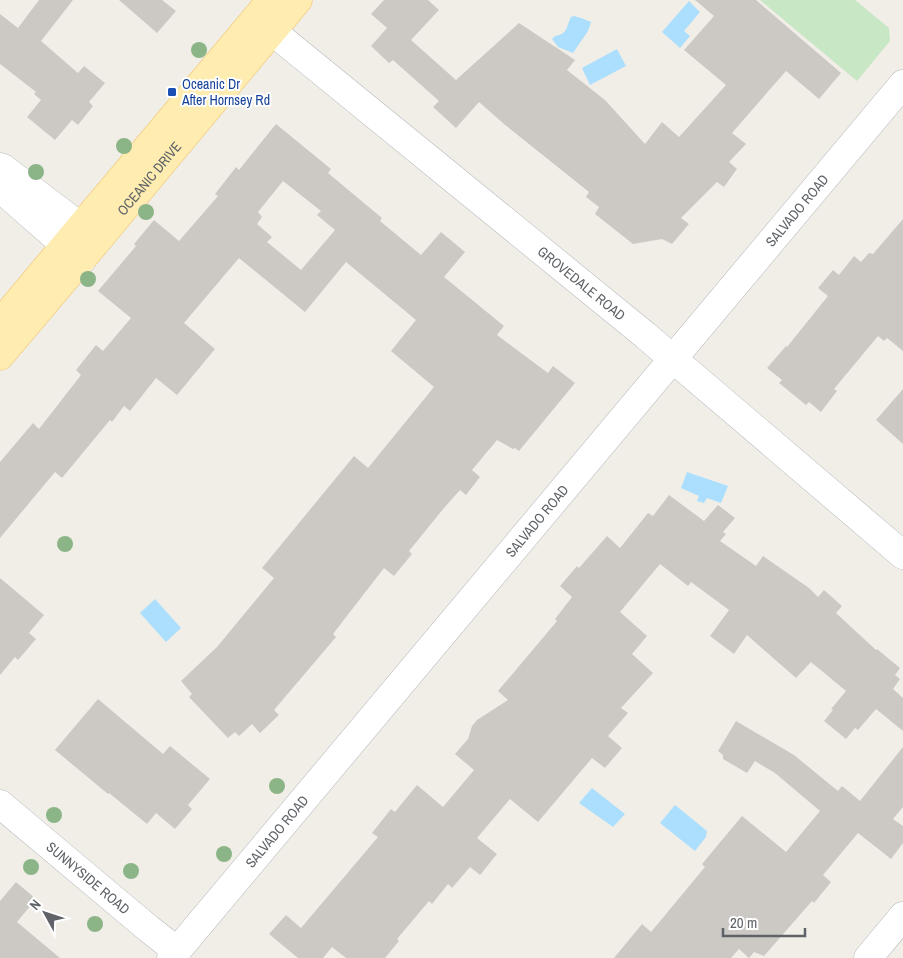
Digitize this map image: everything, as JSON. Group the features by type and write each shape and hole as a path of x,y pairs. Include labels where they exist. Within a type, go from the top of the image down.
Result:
{"main road":[{"name":"OCEANIC DRIVE","path":"0,356 82,243 267,16 298,0"},
{"name":"OCEANIC DRIVE","path":"0,323 82,243"}],"street":[{"name":"GROVEDALE ROAD","path":"267,16 903,555"},
{"name":"SALVADO ROAD","path":"174,954 903,84"},
{"path":"0,167 82,243"},
{"path":"0,188 82,243"},
{"name":"SUNNYSIDE ROAD","path":"0,804 148,929 174,954"},
{"path":"868,958 903,916"}],"green space":[{"path":"760,0 855,0 889,28 890,41 857,81"}],"water":[{"path":"689,1 700,12 684,31 690,36 680,48 662,32"},
{"path":"574,16 591,22 588,31 573,53 558,47 552,39 564,32 571,17"},
{"path":"617,49 626,66 590,85 582,68"},
{"path":"687,472 728,486 721,503 707,498 704,503 697,501 699,496 681,488"},
{"path":"155,599 181,628 166,642 140,613"},
{"path":"592,788 625,814 613,827 579,803"},
{"path":"675,805 707,831 706,837 695,851 660,823"}],"building":[{"path":"39,0 73,0 41,41 78,73 84,66 105,83 89,102 93,106 78,125 72,120 55,140 27,117 41,100 34,94 36,92 0,64 0,14 18,28"},
{"path":"119,0 162,0 176,11 157,33"},
{"path":"384,0 428,0 439,10 411,40 456,80 519,23 575,60 567,70 605,100 645,144 662,122 679,137 726,85 684,50 714,16 695,0 756,0 841,73 819,99 786,71 732,133 746,144 729,162 737,169 724,187 717,182 681,218 689,224 672,244 662,239 633,244 595,214 599,207 586,197 589,192 479,102 456,128 433,107 439,101 393,60 389,63 371,46 387,28 371,14"},
{"path":"276,124 331,169 328,173 382,218 380,221 421,255 441,232 465,252 444,277 504,326 497,335 548,373 553,366 575,383 519,451 497,440 472,470 480,477 466,495 460,490 444,508 409,551 412,554 394,576 384,568 333,634 336,637 274,710 279,715 260,733 252,724 239,736 235,732 228,738 189,697 192,694 181,681 217,647 274,578 262,568 354,456 368,468 434,387 391,351 416,320 346,262 305,312 239,258 184,323 215,349 177,395 156,378 130,411 124,406 112,422 110,420 62,478 55,472 0,538 0,462 33,423 39,429 81,375 76,370 96,345 103,351 131,318 98,291 136,246 134,244 154,220 179,241 218,196 215,194 236,167 239,170","holes":["283,181 321,211 317,215 335,230 301,270 267,242 272,237 257,224 262,217 258,212"]},
{"path":"903,219 903,351 887,338 884,341 878,336 834,389 837,391 821,412 809,402 806,405 779,383 782,380 767,368 787,347 828,296 818,288 833,270 839,275 854,256 861,262 869,253 873,254"},
{"path":"903,389 903,444 876,420"},
{"path":"669,495 704,521 718,505 735,518 723,532 726,534 720,541 756,566 763,556 809,588 818,597 824,590 842,606 836,613 876,650 900,668 895,675 900,679 893,689 903,698 903,731 876,709 858,730 855,728 846,739 824,721 846,691 811,662 796,678 747,635 734,654 710,636 729,610 691,582 688,586 660,564 620,612 647,636 632,654 653,673 621,708 628,713 608,736 622,748 605,768 592,758 538,822 510,799 477,838 497,854 480,875 470,867 452,888 448,884 432,904 429,901 397,939 399,941 385,958 346,958 332,947 323,958 298,958 269,934 286,915 301,928 378,837 372,833 391,809 395,812 417,785 443,807 474,770 455,754 468,739 472,726 477,720 508,700 498,691 557,621 555,619 572,597 560,586 577,566 579,568 607,536 620,548 648,513 653,516"},
{"path":"0,578 44,615 29,633 36,639 18,660 15,657 0,675"},
{"path":"98,699 163,754 170,746 210,779 188,805 192,809 175,829 156,813 147,824 55,750"},
{"path":"736,721 794,755 838,791 842,786 860,801 903,747 903,807 893,819 903,826 903,843 891,859 858,833 823,875 831,882 764,956 754,952 749,958 739,949 731,958 614,958 642,924 651,932 705,867 702,864 742,816 786,852 820,811 775,773 755,761 747,773 723,759 723,755 718,751"},
{"path":"16,882 36,899 17,922 60,958 0,958 0,901"}],"place":[{"name":"Oceanic Dr After Hornsey Rd","path":"172,92"}]}
